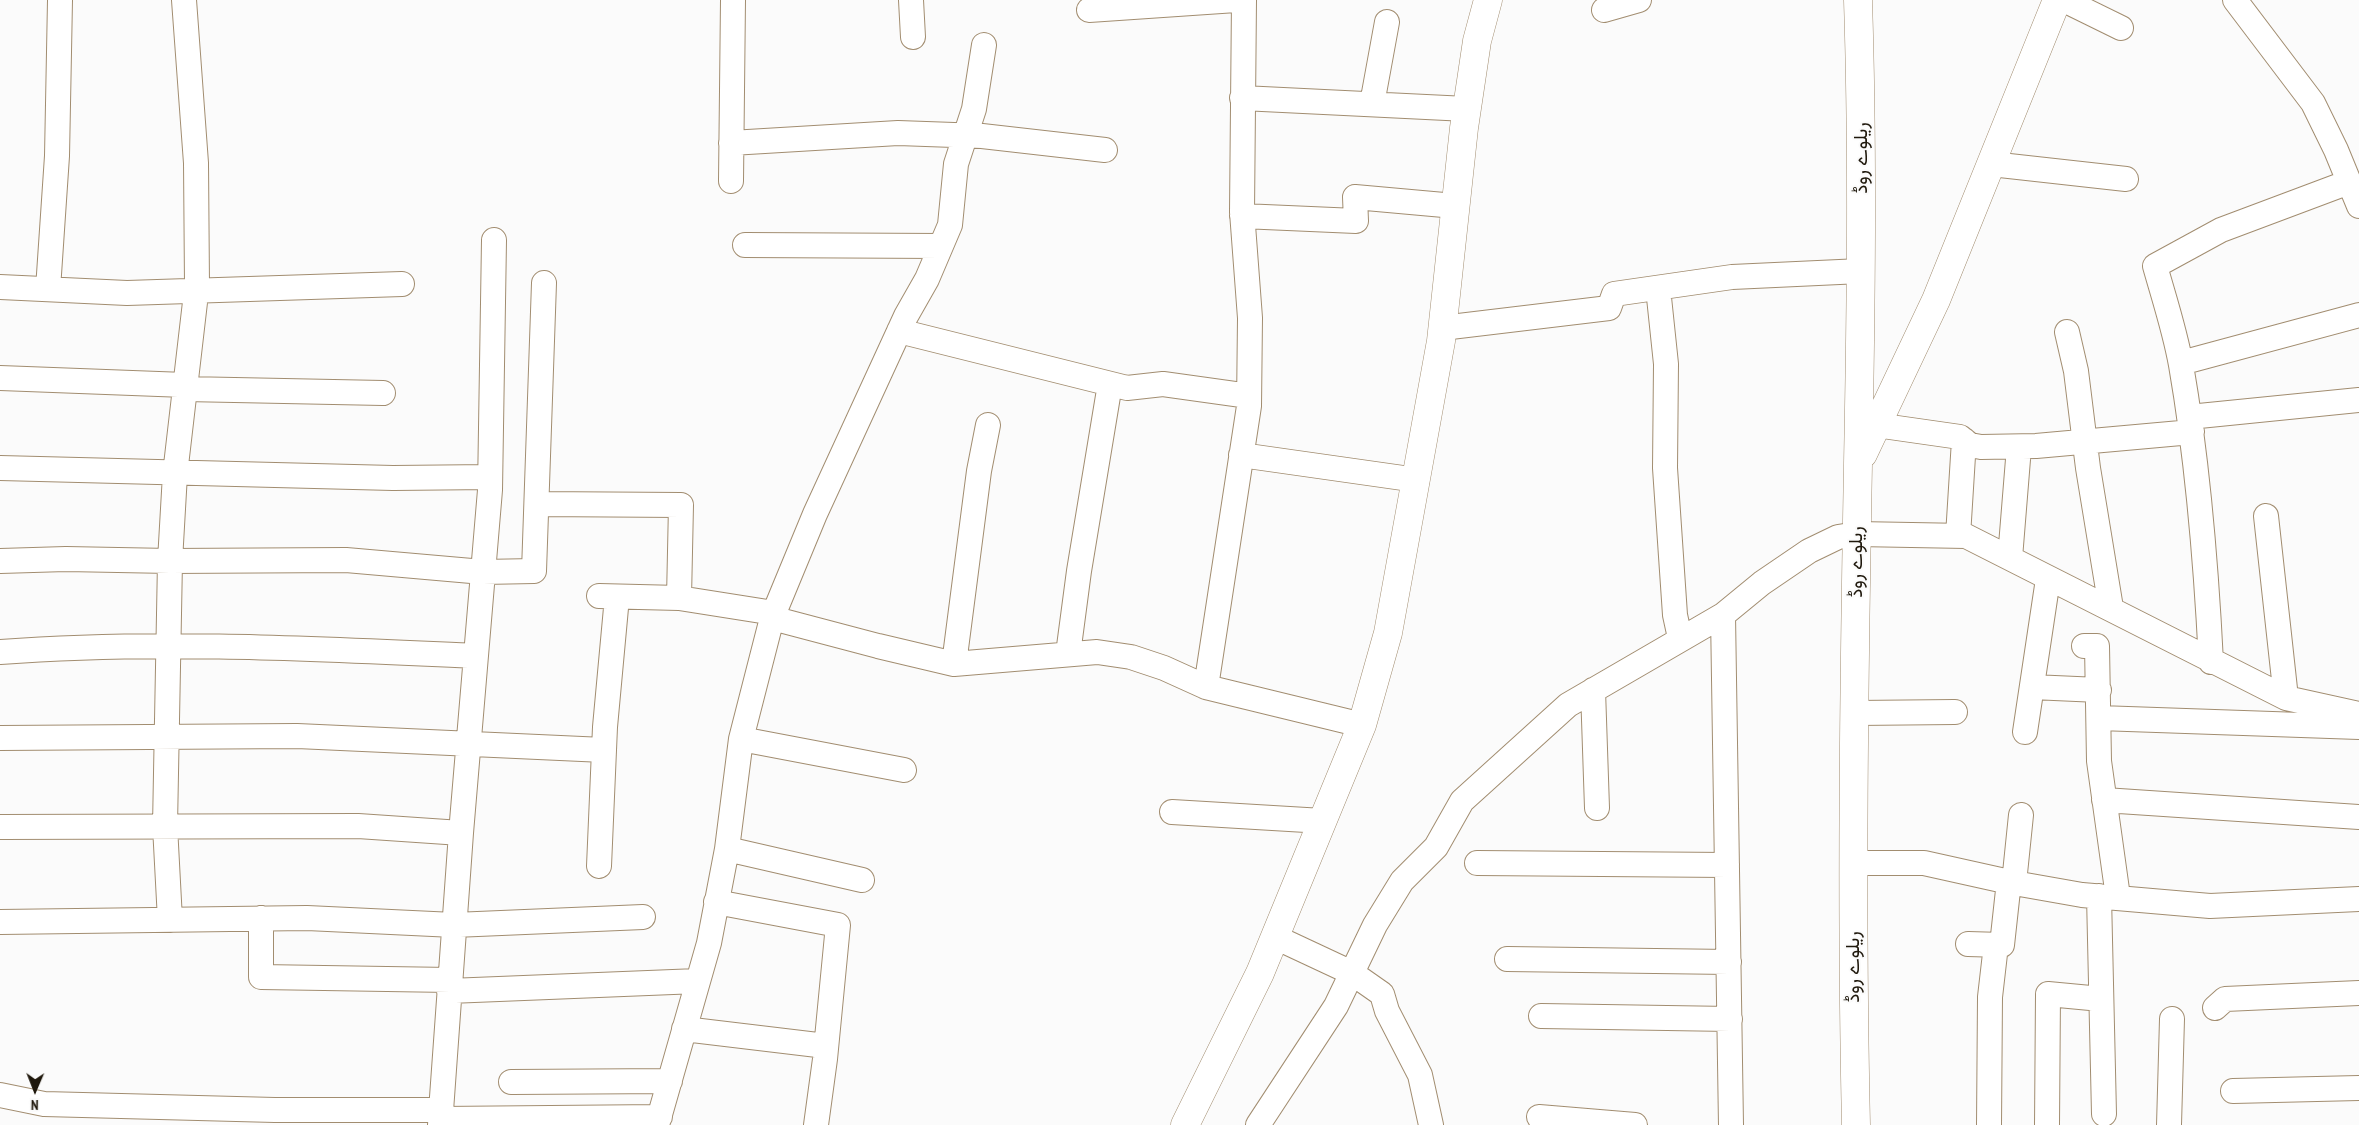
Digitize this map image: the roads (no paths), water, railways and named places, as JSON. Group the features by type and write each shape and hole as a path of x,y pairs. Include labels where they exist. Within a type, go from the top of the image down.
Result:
{"street":[{"path":"48,289 57,156 60,0"},
{"path":"170,920 166,826 170,561 175,474 196,292 196,164 184,0"},
{"path":"731,181 733,0"},
{"path":"911,0 913,37"},
{"path":"1089,13 1236,0"},
{"path":"1206,687 1236,506 1249,396 1250,318 1242,216 1244,0"},
{"path":"1185,1125 1260,974 1323,821 1362,725 1390,625 1417,480 1442,328 1467,109 1477,41 1488,0"},
{"path":"1604,10 1639,0"},
{"name":"ریلوے روڈ","path":"1856,1125 1853,955 1862,134 1858,0"},
{"path":"1858,464 1936,300 2057,0"},
{"path":"2064,0 2121,28"},
{"path":"2235,0 2313,103 2359,206"},
{"path":"1372,104 1387,22"},
{"path":"0,1095 44,1104 275,1110 441,1118 658,1121 709,942 727,849 741,738 773,616 815,514 900,331 927,279 950,224 956,164 974,109 984,45"},
{"path":"1242,98 1467,109"},
{"path":"731,143 898,134 964,135 1105,150"},
{"path":"1991,164 2126,180"},
{"path":"2211,662 2206,564 2190,424 2180,363 2156,266 2220,230 2349,182"},
{"path":"1242,216 1356,221 1355,197 1455,206"},
{"path":"441,1118 461,833 490,477 494,240"},
{"path":"745,245 941,246"},
{"path":"1442,328 1609,308 1614,294 1658,288 1732,278 1861,271"},
{"path":"0,561 66,558 170,561 346,560 483,572 534,571 544,283"},
{"path":"0,287 127,293 402,284"},
{"path":"1658,288 1666,364 1665,468 1675,614 1680,638"},
{"path":"2180,363 2359,315"},
{"path":"900,331 1127,388 1163,384 1249,396"},
{"path":"2067,332 2076,371 2111,608"},
{"path":"0,378 185,387 383,393"},
{"path":"1068,654 1079,571 1110,384"},
{"path":"1876,425 1960,437 1970,445 1981,447 2019,447 2085,442 2190,424 2359,400"},
{"path":"954,664 979,471 988,425"},
{"path":"1958,536 1964,440"},
{"path":"2010,558 2019,447"},
{"path":"1241,456 1417,480"},
{"path":"0,468 175,474 393,478 490,477"},
{"path":"537,504 681,505 679,598"},
{"path":"2266,516 2286,698"},
{"path":"1258,1125 1336,1006 1375,925 1402,881 1436,847 1462,801 1568,705 1680,638 1723,615 1762,583 1809,551 1838,537 1857,534 1966,536 2048,579 2111,608 2211,662 2286,698 2359,714"},
{"path":"2025,732 2048,579"},
{"path":"599,866 608,596 679,598 773,616 878,646 954,664 1097,652 1131,657 1164,668 1206,687 1362,725"},
{"path":"1723,615 1731,1125"},
{"path":"2084,646 2098,646 2099,761 2104,800 2108,896 2101,999 2104,1114"},
{"path":"0,652 169,647 374,651 476,656"},
{"path":"2032,687 2099,690"},
{"path":"1593,690 1597,808"},
{"path":"1856,713 1955,712"},
{"path":"2099,718 2359,728"},
{"path":"0,738 168,735 297,736 604,750"},
{"path":"741,738 904,770"},
{"path":"2104,800 2359,818"},
{"path":"1172,812 1323,821"},
{"path":"1968,944 2002,945 2021,815"},
{"path":"0,827 358,826 461,833"},
{"path":"727,849 862,880"},
{"path":"1855,862 1924,863 2011,882 2108,896 2210,906 2359,899"},
{"path":"1477,863 1727,865"},
{"path":"716,902 838,925 816,1125"},
{"path":"0,922 307,918 454,925 643,917"},
{"path":"261,918 262,977 450,986 698,981"},
{"path":"1275,937 1352,973 1382,994 1387,1011 1420,1075 1431,1125"},
{"path":"1989,1125 1990,997 1996,945"},
{"path":"1507,959 1729,962"},
{"path":"2216,1008 2225,998 2359,993"},
{"path":"2047,1125 2048,994 2101,999"},
{"path":"1541,1016 1730,1019"},
{"path":"2169,1125 2172,1019"},
{"path":"684,1029 826,1046"},
{"path":"510,1082 670,1080"},
{"path":"2233,1091 2359,1088"},
{"path":"1539,1117 1635,1125"}]}
